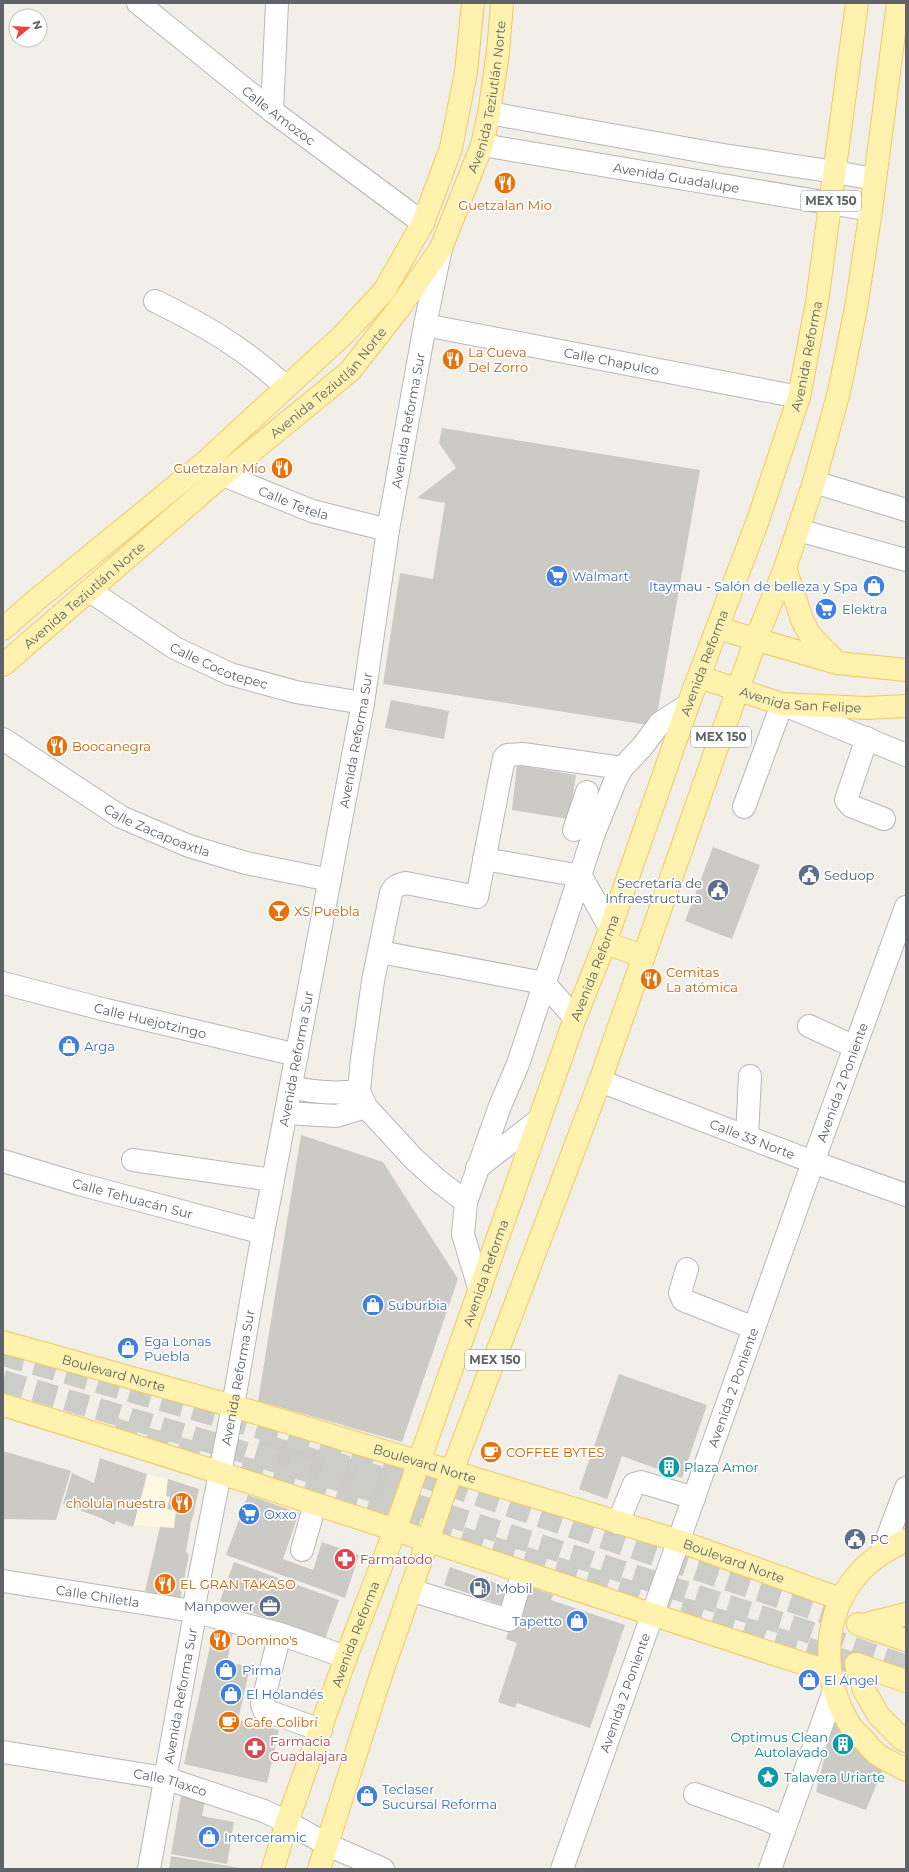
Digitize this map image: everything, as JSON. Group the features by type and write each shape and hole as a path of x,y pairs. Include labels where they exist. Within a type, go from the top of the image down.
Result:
{"main road":[{"name":"Avenida Teziutlán Norte","path":"3,629 35,601 204,463 286,386 343,336 384,291 423,223 451,148 466,72 473,3"},
{"name":"Avenida Teziutlán Norte","path":"3,665 223,475 350,371 400,307 441,248 482,145 489,114 498,52 502,3"},
{"name":"Avenida Reforma","path":"273,1869 287,1822 346,1657 395,1530 575,1018 607,936 698,677 758,520 798,397 817,302 857,3"},
{"name":"MEX 150","path":"320,1869 410,1590 452,1471 600,1081 756,639 784,568 814,482 839,392 856,308 901,5"},
{"path":"784,568 803,622 810,635 837,663"},
{"path":"717,628 837,663 906,670"},
{"name":"Avenida San Felipe","path":"698,677 782,704 867,708 906,706"},
{"path":"607,936 643,956"},
{"name":"Boulevard Norte","path":"3,1342 233,1406 452,1471 679,1541 841,1599"},
{"path":"3,1405 523,1572 652,1616 832,1681"},
{"path":"906,1540 882,1552 859,1573 841,1599 833,1622 829,1647 832,1681 850,1726 877,1754 906,1770"},
{"path":"906,1614 860,1624 906,1640"},
{"path":"906,1681 856,1664 864,1690 880,1716 902,1739 906,1741"}],"street":[{"name":"Calle Amozoc","path":"138,3 272,111 423,223"},
{"path":"272,111 277,3"},
{"path":"489,114 717,154 874,179"},
{"name":"Avenida Guadalupe","path":"482,145 870,210"},
{"name":"Avenida Reforma Sur","path":"149,1869 194,1619 193,1611 233,1406 263,1233 363,703 388,530 425,325 441,248"},
{"path":"155,301 199,322 226,339 266,368 286,386"},
{"name":"Calle Chapulco","path":"425,325 798,397"},
{"name":"Calle Tetela","path":"204,463 223,475 312,511 388,530"},
{"path":"814,482 906,510"},
{"path":"798,530 906,560"},
{"name":"Calle Cocotepec","path":"90,591 175,648 230,674 296,692 363,703"},
{"path":"744,808 782,704 906,755"},
{"path":"480,1291 463,1234 466,1202 500,1106 518,1064 608,796 622,768 642,747 660,723 688,705"},
{"path":"867,738 846,800 851,806 884,819"},
{"name":"Calle Zacapoaxtla","path":"3,739 121,817 189,846 246,862 330,880"},
{"path":"466,1202 436,1179 414,1159 363,1099 362,1059 372,986 380,952 388,902 393,888 398,884 406,883 476,897 501,771 504,758 507,755 523,754 622,768"},
{"path":"574,830 587,792"},
{"path":"484,859 581,876"},
{"path":"581,876 607,936"},
{"name":"Avenida 2 Poniente","path":"562,1869 813,1162 906,907"},
{"path":"380,952 544,983 575,1018"},
{"name":"Calle Huejotzingo","path":"3,983 106,1010 297,1055"},
{"path":"809,1026 855,1047"},
{"path":"747,1137 750,1076"},
{"name":"Calle 33 Norte","path":"600,1081 813,1162 906,1195"},
{"path":"291,1087 316,1093 363,1099"},
{"path":"286,1113 336,1116 363,1099"},
{"path":"477,1168 539,1120"},
{"path":"133,1160 273,1180"},
{"name":"Calle Tehuacán Sur","path":"3,1161 79,1184 263,1233"},
{"path":"687,1269 680,1293 683,1300 754,1328"},
{"path":"618,1522 634,1484 641,1482 694,1498"},
{"path":"882,1552 906,1488"},
{"path":"302,1550 315,1504"},
{"path":"410,1590 509,1620 523,1572"},
{"name":"Calle Chiletla","path":"3,1581 193,1611 280,1634 346,1657"},
{"path":"280,1634 262,1704 263,1708 264,1710 320,1730"},
{"path":"770,1869 785,1828 832,1681"},
{"name":"Calle Tlaxco","path":"3,1752 165,1778 264,1811 328,1845 383,1869"},
{"path":"695,1794 763,1818 785,1828"}],"shaded area":[{"name":"cholula nuestra","path":"148,1475 168,1479 166,1496 170,1497 176,1511 174,1528 134,1525"}],"building":[{"name":"Walmart","path":"442,428 700,470 655,726 383,684 400,573 433,579 445,503 417,498 456,468 439,443"},
{"path":"391,700 449,711 444,739 385,728"},
{"path":"517,765 576,775 569,819 512,810"},
{"path":"713,847 760,865 732,939 685,921"},
{"path":"301,1135 383,1162 458,1279 402,1442 258,1401"},
{"path":"619,1374 707,1405 682,1478 622,1456 607,1499 579,1489"},
{"path":"262,1433 397,1473 385,1504 252,1465"},
{"path":"3,1451 71,1471 56,1520 3,1519"},
{"path":"100,1458 147,1474 133,1527 116,1521 114,1525 101,1518 63,1504 72,1473 94,1483"},
{"path":"168,1479 199,1489 191,1522 186,1552 189,1555 180,1600 145,1591 160,1527 174,1528 176,1511 167,1509 170,1497 166,1496"},
{"path":"248,1495 299,1513 283,1559 313,1570 322,1542 359,1555 345,1598 226,1555"},
{"path":"234,1562 339,1600 325,1639 220,1601"},
{"name":"Mobil","path":"450,1567 516,1590 510,1608 444,1585"},
{"path":"524,1585 553,1595 551,1600 625,1625 590,1728 517,1703 515,1708 498,1702 517,1643 506,1639"},
{"path":"214,1628 233,1632 227,1662 250,1667 238,1720 279,1730 267,1783 184,1764"},
{"name":"Optimus Clean Autolavado","path":"834,1718 882,1771 866,1810 816,1792"},
{"path":"181,1796 205,1801 202,1816 234,1822 227,1864 171,1854"},
{"path":"171,1856 240,1868 240,1869 169,1869"}],"tunnel":[{"path":"3,1355 383,1463 858,1624"},
{"path":"3,1381 348,1483 803,1630 906,1666"},
{"path":"115,1429 220,1460 856,1664"},
{"path":"326,1460 404,1485"}],"place":[{"name":"Guetzalan Mio","path":"505,183"},
{"name":"La Cueva Del Zorro","path":"453,359"},
{"name":"Cuetzalan Mío","path":"282,468"},
{"name":"Walmart","path":"557,576"},
{"name":"Itaymau - Salón de belleza y Spa","path":"874,586"},
{"name":"Elektra","path":"826,609"},
{"name":"Boocanegra","path":"57,746"},
{"name":"Seduop","path":"809,875"},
{"name":"Secretaría de Infraestructura","path":"718,890"},
{"name":"XS Puebla","path":"279,911"},
{"name":"Cemitas La atómica","path":"651,979"},
{"name":"Arga","path":"69,1046"},
{"name":"Suburbia","path":"373,1305"},
{"name":"Ega Lonas Puebla","path":"128,1348"},
{"name":"COFFEE BYTES","path":"491,1452"},
{"name":"Plaza Amor","path":"669,1467"},
{"name":"cholula nuestra","path":"182,1503"},
{"name":"Oxxo","path":"249,1514"},
{"name":"PC","path":"855,1539"},
{"name":"Farmatodo","path":"345,1559"},
{"name":"EL GRAN TAKASO","path":"165,1584"},
{"name":"Mobil","path":"480,1588"},
{"name":"Manpower","path":"270,1606"},
{"name":"Tapetto","path":"577,1621"},
{"name":"Domino's","path":"220,1640"},
{"name":"Pirma","path":"226,1670"},
{"name":"El Ángel","path":"809,1680"},
{"name":"El Holandés","path":"231,1694"},
{"name":"Cafe Colibrí","path":"229,1722"},
{"name":"Optimus Clean Autolavado","path":"843,1744"},
{"name":"Farmacia Guadalajara","path":"255,1748"},
{"name":"Talavera Uriarte","path":"768,1777"},
{"name":"Teclaser Sucursal Reforma","path":"367,1796"},
{"name":"Interceramic","path":"209,1837"}]}
